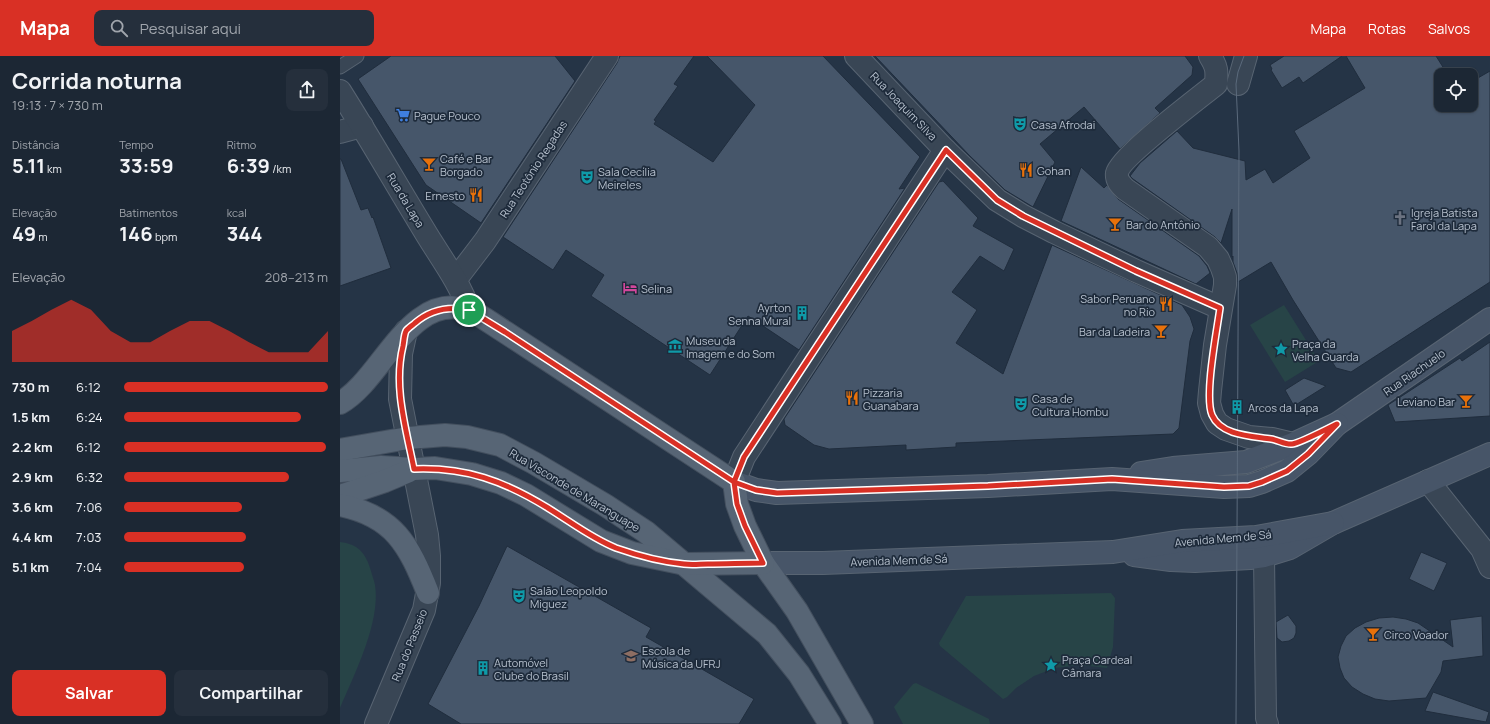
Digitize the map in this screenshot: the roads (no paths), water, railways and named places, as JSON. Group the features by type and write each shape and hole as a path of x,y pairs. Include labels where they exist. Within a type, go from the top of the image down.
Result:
{"main road":[{"path":"340,403 366,382 406,330 419,319 433,312 452,308 469,310 734,482 756,490 777,493 988,486 1112,479 1173,468 1246,462 1300,449"},
{"name":"Rua Riachuelo","path":"1300,449 1490,319"},
{"name":"Rua Visconde de Maranguape","path":"340,450 408,438 445,435 467,437 500,445 512,450 567,482 646,532 767,634 799,674 830,724"},
{"name":"Avenida Mem de Sá","path":"1114,552 1170,560 1250,558 1264,556 1290,548 1333,523 1490,454"},
{"path":"340,471 381,467 414,469"},
{"name":"Avenida Mem de Sá","path":"414,469 435,468 454,470 501,483 526,495 589,534 615,547 632,553 684,564 823,563 1114,552 1182,541 1256,537 1333,523"},
{"path":"340,496 385,481 414,469"},
{"path":"734,482 737,504 745,526 763,563 797,611 862,724"},
{"path":"340,505 357,509 369,514 385,523 393,530 407,548 419,570 428,593"}],"street":[{"name":"Rua Teotônio Regadas","path":"456,279 485,241 607,56"},
{"name":"Rua Joaquim Silva","path":"856,56 946,150 997,200 1023,216 1136,271 1220,308"},
{"path":"1210,56 1217,71 1216,84 1138,148 1117,172 1118,183 1208,247 1218,259 1222,268 1225,285 1220,308 1209,403 1212,414 1217,423 1226,429 1249,437 1272,439 1300,449"},
{"path":"1238,84 1246,56"},
{"name":"Rua da Lapa","path":"340,91 456,279 469,310"},
{"path":"340,132 362,126"},
{"path":"734,482 744,457 946,150"},
{"name":"Rua do Passeio","path":"376,724 416,631 424,610 430,584 429,556 401,405 401,354 406,330"},
{"path":"1428,481 1482,549 1490,567"},
{"path":"1264,556 1266,718 1268,724"}],"lane":[{"path":"340,67 357,56"}],"tram line":[{"path":"1236,724 1239,151 1236,84 1238,72 1244,56"}],"place":[{"name":"Pague Pouco","path":"403,115"},
{"name":"Casa Afrodai","path":"1020,124"},
{"name":"Café e Bar Borgado","path":"429,164"},
{"name":"Gohan","path":"1026,170"},
{"name":"Sala Cecília Meireles","path":"587,177"},
{"name":"Ernesto","path":"476,195"},
{"name":"Igreja Batista Farol da Lapa","path":"1400,218"},
{"name":"Bar do Antônio","path":"1115,224"},
{"name":"Selina","path":"630,288"},
{"name":"Sabor Peruano no Rio","path":"1166,304"},
{"name":"Ayrton Senna Mural","path":"802,313"},
{"name":"Bar da Ladeira","path":"1161,331"},
{"name":"Museu da Imagem e do Som","path":"675,346"},
{"name":"Praça da Velha Guarda","path":"1281,349"},
{"name":"Pizzaria Guanabara","path":"852,398"},
{"name":"Leviano Bar","path":"1466,401"},
{"name":"Casa de Cultura Hombu","path":"1021,404"},
{"name":"Arcos da Lapa","path":"1237,407"},
{"name":"Salão Leopoldo Miguez","path":"519,596"},
{"name":"Circo Voador","path":"1373,634"},
{"name":"Escola de Música da UFRJ","path":"631,656"},
{"name":"Praça Cardeal Câmara","path":"1051,665"},
{"name":"Automóvel Clube do Brasil","path":"483,668"}]}
